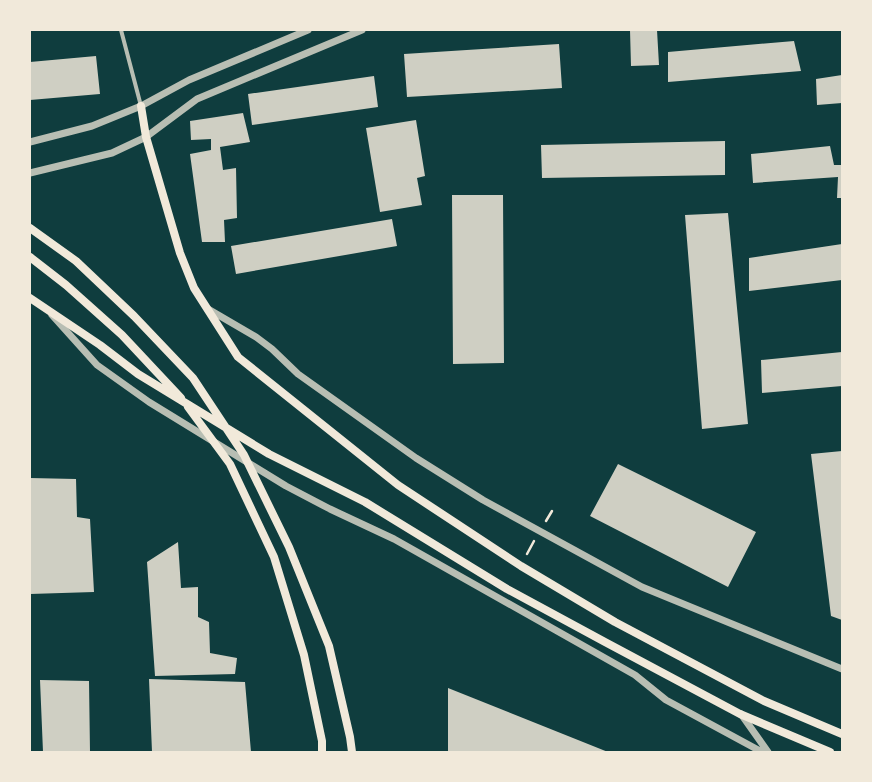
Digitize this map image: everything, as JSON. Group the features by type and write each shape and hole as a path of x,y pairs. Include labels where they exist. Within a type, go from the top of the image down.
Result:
{"main road":[{"path":"141,106 146,137 180,253 194,288 238,357 398,485 520,566 615,622 758,698 842,734"},
{"path":"30,228 76,261 134,316 193,378 244,455 289,547 329,646 350,737 352,752"},
{"path":"30,257 66,285 122,335 180,395 230,464 274,557 304,655 322,740 322,752"},
{"path":"30,298 100,345 138,374 269,454 365,502 507,589 740,714 830,752"}],"street":[{"path":"121,30 141,106"},
{"path":"30,142 92,126 141,106 189,80 308,30"},
{"path":"30,173 112,153 146,137 197,100 362,30"},
{"path":"46,309 97,365 149,402 286,486 330,510 394,539 635,675 666,700 762,752"},
{"path":"208,309 256,337 272,349 298,374 416,458 483,500 642,587 842,669"},
{"path":"740,714 768,752"}],"building":[{"path":"630,30 657,30 659,65 631,66"},
{"path":"794,41 801,71 668,82 668,52"},
{"path":"559,44 562,88 407,97 404,54"},
{"path":"96,56 100,94 30,100 30,62"},
{"path":"842,75 842,103 817,105 816,79"},
{"path":"374,76 378,107 252,125 248,94"},
{"path":"243,113 250,142 220,147 223,170 236,168 237,218 224,220 225,242 202,242 190,154 211,150 211,139 191,140 190,121"},
{"path":"416,120 425,176 417,178 422,205 380,212 366,128"},
{"path":"725,141 725,175 542,178 541,145"},
{"path":"830,146 834,165 842,165 842,198 837,198 838,177 753,183 751,154"},
{"path":"452,195 503,195 504,363 453,364"},
{"path":"728,213 748,424 702,429 685,215"},
{"path":"392,219 397,246 236,274 231,246"},
{"path":"842,244 842,280 749,291 749,258"},
{"path":"842,352 842,386 762,393 761,360"},
{"path":"842,451 842,620 831,616 811,454"},
{"path":"618,464 756,532 728,587 590,516"},
{"path":"30,478 76,479 77,517 90,519 94,592 30,594"},
{"path":"178,542 181,588 198,587 198,617 209,622 210,653 237,658 235,674 155,676 147,562"},
{"path":"149,679 245,682 251,752 152,752"},
{"path":"40,680 89,681 90,752 43,752"},
{"path":"448,688 608,752 448,752"}]}
